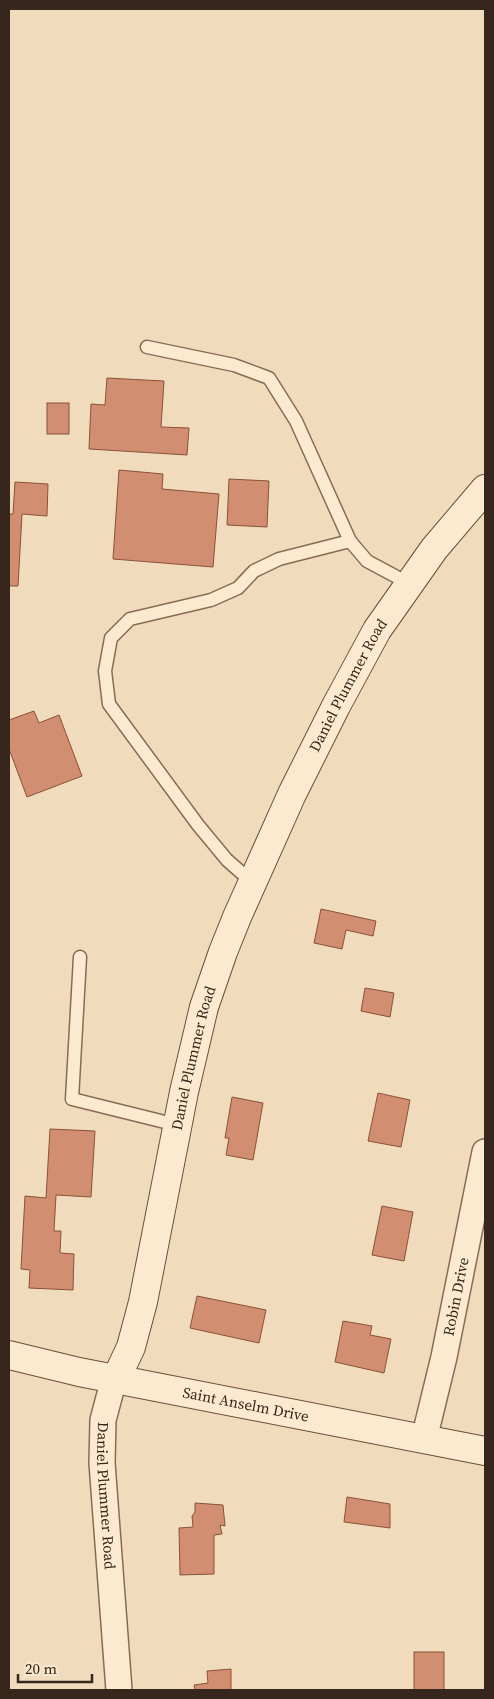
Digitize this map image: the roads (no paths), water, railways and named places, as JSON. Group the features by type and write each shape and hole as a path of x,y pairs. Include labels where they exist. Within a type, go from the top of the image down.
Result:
{"street":[{"name":"Daniel Plummer Road","path":"119,1690 102,1463 103,1420 111,1390 131,1346 143,1302 177,1125 204,1007 223,952 292,794 377,630 408,583 434,549 485,489"},
{"name":"Robin Drive","path":"424,1439 444,1357 485,1152"},
{"name":"Saint Anselm Drive","path":"9,1355 116,1379 485,1451"}],"lane":[{"path":"147,347 234,364 269,378 296,421 350,540 367,562 408,583"},
{"path":"252,882 227,860 198,825 108,704 105,671 111,638 130,619 211,600 238,588 254,572 279,559 350,540"},
{"path":"80,957 72,1099 177,1125"}]}
